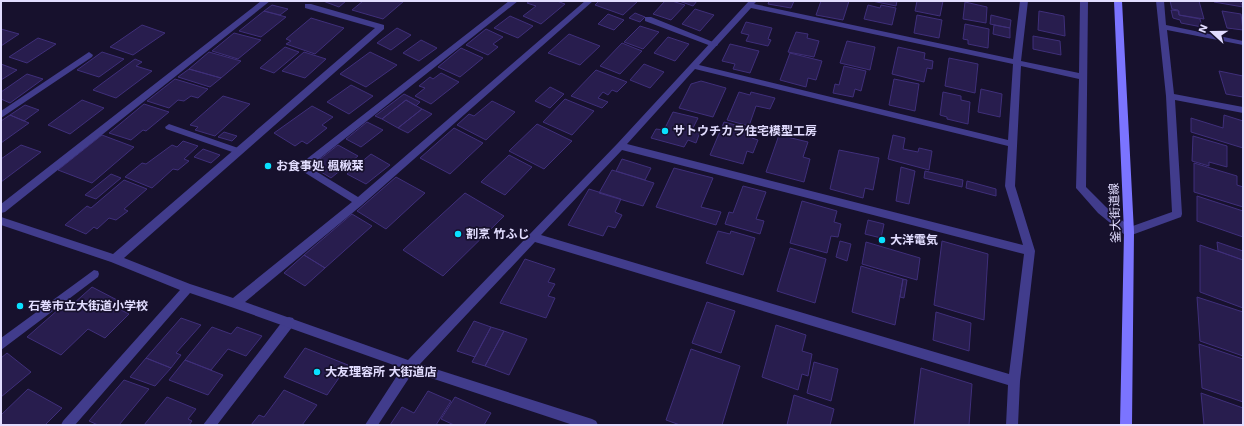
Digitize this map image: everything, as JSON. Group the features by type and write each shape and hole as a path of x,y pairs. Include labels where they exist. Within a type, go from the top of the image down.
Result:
{"street":[{"path":"1,209 266,1"},
{"path":"359,202 302,167 514,1"},
{"path":"235,303 359,202 589,1"},
{"path":"1012,425 1014,381 1030,251 1010,186 1016,64 1024,1"},
{"path":"1084,1 1084,77 1081,188 1102,210 1129,232 1177,214 1170,96 1160,1"},
{"name":"釜大街道線","path":"1118,1 1129,232 1126,425"},
{"path":"371,425 410,366 620,146 751,3 1016,64 1084,77"},
{"path":"115,259 381,27 308,6"},
{"path":"648,19 714,44"},
{"path":"1163,27 1243,43"},
{"path":"1,115 89,55"},
{"path":"694,66 1012,144"},
{"path":"1170,96 1243,110"},
{"path":"169,128 238,152"},
{"path":"620,146 1030,251"},
{"path":"1,221 115,259 188,288 235,303 410,366 592,425"},
{"path":"534,237 1014,381"},
{"path":"1,345 94,274"},
{"path":"67,425 188,288"},
{"path":"209,425 289,322"}],"building":[{"path":"323,1 346,1 339,7"},
{"path":"363,1 404,1 383,19 352,10"},
{"path":"530,1 557,1 565,4 541,24 523,16 536,6 527,3"},
{"path":"599,1 638,1 623,15 595,5"},
{"path":"665,1 672,1 685,5 671,20 653,14"},
{"path":"679,1 697,1 693,6"},
{"path":"769,1 794,1 791,8 768,4"},
{"path":"821,1 849,1 843,20 816,15"},
{"path":"872,1 897,1 896,6"},
{"path":"917,1 943,1 940,16 915,11"},
{"path":"1170,1 1199,1 1204,19 1179,15 1178,10 1172,9"},
{"path":"1240,1 1243,7 1214,2"},
{"path":"965,2 987,7 986,23 963,19"},
{"path":"272,5 288,9 280,15 264,11"},
{"path":"868,5 880,8 881,5 896,8 892,25 864,19"},
{"path":"695,9 714,15 700,31 682,24"},
{"path":"1171,10 1179,11 1179,15 1200,19 1202,27 1181,23 1180,20 1173,18"},
{"path":"264,11 286,17 261,37 239,31"},
{"path":"1039,11 1064,16 1065,36 1038,30"},
{"path":"1222,11 1241,14 1243,30 1227,28"},
{"path":"635,13 645,17 640,22 629,18"},
{"path":"608,14 624,20 614,30 598,24"},
{"path":"917,15 942,20 939,38 914,33"},
{"path":"991,15 1011,20 1010,28 990,24"},
{"path":"510,16 533,26 518,38 494,28"},
{"path":"311,18 344,28 315,54 286,44 291,41 286,39"},
{"path":"746,22 772,28 768,39 771,40 768,46 746,41 749,35 741,33"},
{"path":"965,24 989,29 988,48 968,44 968,40 963,39"},
{"path":"142,25 165,33 133,55 110,47"},
{"path":"994,25 1010,28 1010,38 993,34"},
{"path":"640,26 659,32 643,49 624,42"},
{"path":"397,28 411,35 391,50 377,43"},
{"path":"1,29 19,34 1,46"},
{"path":"486,29 503,37 493,44 498,47 488,55 466,45"},
{"path":"796,32 808,34 807,38 819,41 814,57 788,52"},
{"path":"234,33 261,40 238,59 212,51"},
{"path":"569,34 600,46 580,65 548,53"},
{"path":"1033,36 1060,41 1061,55 1033,49"},
{"path":"668,37 689,44 675,61 654,53"},
{"path":"38,38 56,44 27,63 9,57"},
{"path":"421,40 437,48 419,61 403,53"},
{"path":"847,41 875,47 870,70 840,63"},
{"path":"622,43 642,51 620,74 600,66"},
{"path":"730,44 759,51 750,73 733,69 735,64 722,61"},
{"path":"285,47 299,52 274,73 260,68"},
{"path":"898,47 925,53 924,59 933,61 932,69 927,68 924,82 892,74"},
{"path":"461,48 483,58 460,77 438,67"},
{"path":"102,52 124,59 99,77 77,70"},
{"path":"209,52 241,61 221,78 189,69"},
{"path":"304,52 326,59 305,78 282,71"},
{"path":"370,52 397,65 366,87 340,74"},
{"path":"790,53 822,61 816,80 808,78 806,87 780,80"},
{"path":"949,58 978,64 975,93 945,86"},
{"path":"135,59 142,62 136,66 152,71 116,98 93,90"},
{"path":"1,64 17,70 1,80"},
{"path":"644,64 664,72 650,88 630,80"},
{"path":"844,66 866,71 861,91 855,89 853,97 833,93 835,84 839,85"},
{"path":"189,69 221,78 210,87 178,77"},
{"path":"596,70 627,82 617,92 612,90 608,95 603,92 598,98 608,102 602,108 571,96"},
{"path":"1219,71 1243,76 1243,97 1226,94"},
{"path":"441,73 459,82 431,104 415,96 425,88 419,86 430,77 433,79"},
{"path":"27,74 43,79 10,103 1,99 1,92"},
{"path":"175,79 208,89 198,98 191,96 184,101 178,100 169,108 147,101"},
{"path":"894,79 919,84 915,111 889,105"},
{"path":"701,81 726,88 713,117 679,108 691,84"},
{"path":"351,85 373,96 349,114 327,102"},
{"path":"550,87 564,94 550,108 535,101"},
{"path":"981,89 1002,94 1000,117 978,112"},
{"path":"739,92 750,95 751,92 775,98 770,109 756,106 749,126 727,120"},
{"path":"943,92 961,96 961,100 970,102 968,124 947,119 947,117 940,115"},
{"path":"404,94 420,102 416,106 406,100 382,119 375,116"},
{"path":"223,96 250,104 215,136 195,130 198,127 190,125"},
{"path":"565,99 594,111 572,135 543,122"},
{"path":"82,100 104,108 70,134 48,125"},
{"path":"406,100 422,109 398,128 382,119"},
{"path":"492,101 515,112 486,140 457,125 469,114 474,116"},
{"path":"144,104 169,112 146,131 143,130 131,140 109,133"},
{"path":"25,105 39,110 24,121 10,115"},
{"path":"312,106 333,117 322,125 327,128 307,144 302,141 295,146 274,133"},
{"path":"422,109 432,114 408,133 398,128"},
{"path":"673,112 698,118 692,130 700,132 696,143 688,140 684,147 651,138 656,129 664,130"},
{"path":"10,115 29,123 1,143 1,121"},
{"path":"1224,115 1243,121 1243,148 1191,132 1191,118 1223,128"},
{"path":"367,122 383,130 361,147 346,139"},
{"path":"724,122 755,130 752,138 758,140 753,153 747,151 743,164 710,155"},
{"path":"537,124 572,141 544,169 509,151"},
{"path":"454,128 483,143 450,174 420,158"},
{"path":"224,132 237,136 232,141 218,137"},
{"path":"102,135 134,147 92,183 58,170"},
{"path":"779,135 808,142 803,157 810,159 804,182 766,172"},
{"path":"893,135 905,138 903,149 918,152 919,148 932,151 929,170 888,159"},
{"path":"1193,136 1227,146 1227,167 1209,162 1209,166 1192,161"},
{"path":"183,141 198,146 184,159 189,161 178,170 173,169 152,188 125,177 142,163 146,164 172,145 177,147"},
{"path":"21,145 41,152 1,182 1,159"},
{"path":"338,145 358,156 331,178 311,166"},
{"path":"203,149 220,155 211,163 194,157"},
{"path":"839,150 879,158 873,190 865,188 863,198 830,189"},
{"path":"371,154 390,165 366,184 347,174"},
{"path":"509,155 532,167 505,195 481,182"},
{"path":"622,159 651,168 645,180 616,171"},
{"path":"1194,163 1237,176 1237,185 1243,187 1243,207 1194,192"},
{"path":"901,167 915,171 909,204 896,201"},
{"path":"674,168 713,178 701,207 721,212 716,225 656,207"},
{"path":"612,170 654,183 643,206 599,193"},
{"path":"925,171 963,180 962,187 924,178"},
{"path":"111,174 121,178 96,199 85,195"},
{"path":"396,177 425,193 386,229 357,211"},
{"path":"124,180 147,189 124,209 128,211 116,220 109,218 97,229 94,227 86,234 65,225 87,206 91,208"},
{"path":"967,181 996,189 996,196 966,188"},
{"path":"743,186 766,192 756,219 764,221 760,234 725,224 729,212 733,213"},
{"path":"589,189 621,199 615,212 622,215 615,228 608,226 603,236 568,225"},
{"path":"465,193 504,216 443,276 403,250"},
{"path":"1197,196 1243,211 1243,237 1197,221"},
{"path":"802,201 837,211 834,222 841,224 838,237 831,236 827,253 790,243"},
{"path":"352,214 372,226 325,268 304,255"},
{"path":"868,220 884,224 881,238 865,234"},
{"path":"718,231 730,234 731,231 755,238 743,275 706,263"},
{"path":"840,241 851,244 847,261 836,257"},
{"path":"942,241 988,254 984,320 934,305"},
{"path":"866,242 920,258 917,280 862,264"},
{"path":"1217,242 1243,251 1243,260 1218,251"},
{"path":"1200,245 1243,260 1243,308 1200,292"},
{"path":"790,248 826,259 815,303 777,291"},
{"path":"304,255 325,268 305,286 284,273"},
{"path":"525,259 555,269 548,282 555,284 548,296 555,298 546,318 500,303"},
{"path":"861,266 903,279 895,325 852,312"},
{"path":"903,279 907,280 904,298 900,297"},
{"path":"92,287 119,301 113,306 129,314 105,338 88,329 61,355 27,337 68,301 73,304"},
{"path":"1197,297 1243,312 1243,356 1200,341"},
{"path":"707,302 735,311 721,353 692,343"},
{"path":"936,312 971,323 969,351 933,340"},
{"path":"181,318 201,325 176,353 181,355 171,368 146,358"},
{"path":"474,321 491,327 475,357 457,351"},
{"path":"776,325 806,335 802,351 812,354 808,376 802,374 798,390 762,377"},
{"path":"212,327 231,334 237,327 262,336 246,356 228,349 211,370 185,360"},
{"path":"491,327 504,331 485,366 472,362"},
{"path":"504,331 527,339 509,375 485,366"},
{"path":"1199,344 1243,359 1243,402 1202,388"},
{"path":"305,348 348,365 327,395 284,377"},
{"path":"691,349 740,366 722,425 680,425 666,420"},
{"path":"7,353 31,372 1,397 1,358"},
{"path":"146,358 171,368 155,386 130,377"},
{"path":"185,360 223,375 208,395 169,380"},
{"path":"814,362 838,369 831,401 807,393"},
{"path":"921,368 972,384 969,425 914,425"},
{"path":"124,380 149,389 119,425 98,425 89,421"},
{"path":"28,389 62,408 45,425 1,425 1,415"},
{"path":"284,390 317,405 302,425 251,425 259,415 264,417"},
{"path":"428,391 451,401 436,425 390,425 402,407 414,413"},
{"path":"1201,393 1243,408 1243,425 1204,425"},
{"path":"794,395 834,409 830,425 787,425"},
{"path":"167,397 196,409 188,419 192,421 189,425 144,425"},
{"path":"455,397 491,413 484,425 454,425 441,419"}],"place":[{"name":"サトウチカラ住宅模型工房","path":"665,131"},
{"name":"お食事処 楓楸栞","path":"268,166"},
{"name":"割烹 竹ふじ","path":"458,234"},
{"name":"大洋電気","path":"882,240"},
{"name":"石巻市立大街道小学校","path":"20,306"},
{"name":"大友理容所 大街道店","path":"317,372"}]}
